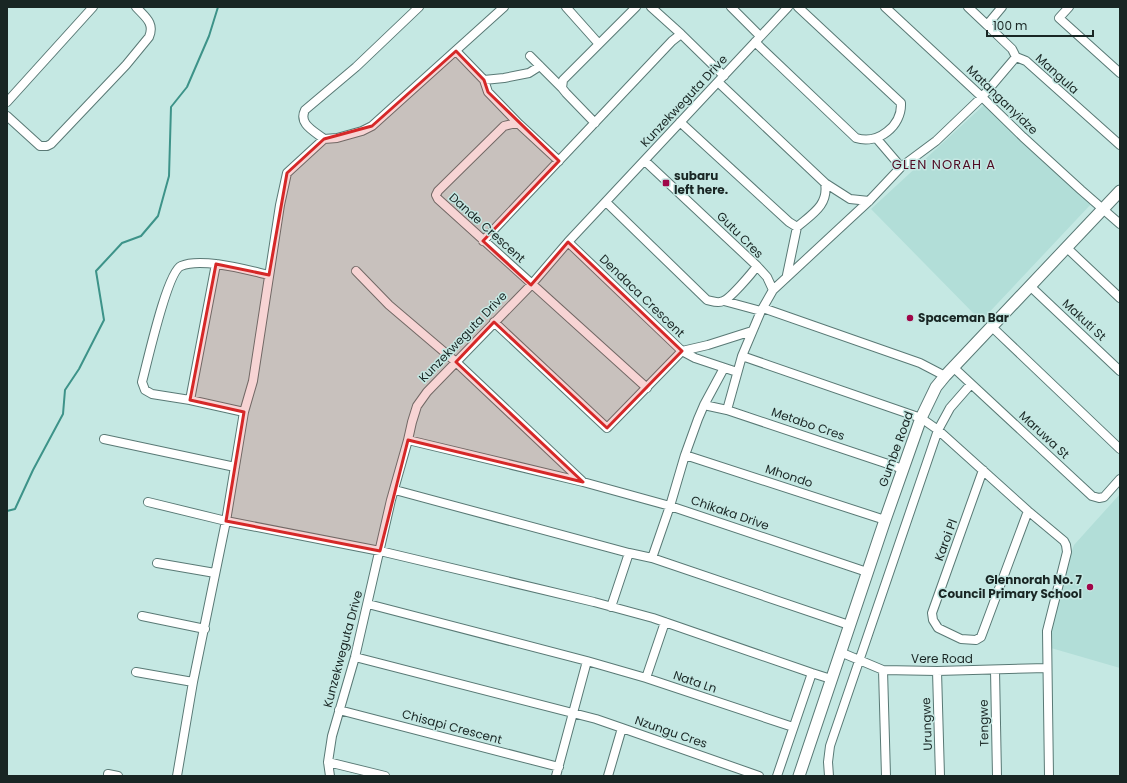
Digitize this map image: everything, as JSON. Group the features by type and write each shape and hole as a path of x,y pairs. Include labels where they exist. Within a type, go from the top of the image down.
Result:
{"street":[{"path":"7,102 93,7"},
{"path":"7,116 40,146 51,144 126,65 149,37 152,32 151,25 136,7"},
{"path":"419,7 356,67 305,110 303,117 305,123 324,138 336,138 362,131 372,126 456,51 499,9"},
{"path":"566,7 599,44"},
{"path":"562,88 563,80 636,7"},
{"path":"652,7 681,34 721,79 825,183 850,198 869,201"},
{"path":"731,7 758,39 856,138 864,141 877,139 891,129 898,118 901,110 901,103 798,7"},
{"name":"Kunzekweguta Drive","path":"330,776 328,762 332,736 355,657 395,490 417,406 427,392 531,284 568,242 788,7"},
{"name":"Matanganyidze","path":"885,7 1023,137 1120,224"},
{"path":"968,7 1012,49 1016,57"},
{"path":"987,25 1002,7"},
{"path":"1069,7 1059,18 1120,73"},
{"path":"483,241 672,41 681,34"},
{"path":"456,51 484,80 488,92 558,161"},
{"path":"530,56 595,123"},
{"name":"Mangula","path":"727,410 742,356 762,309 773,290 869,201 901,167 936,141 982,97 1016,57 1026,61 1120,145"},
{"path":"484,80 529,74 540,66"},
{"path":"680,122 797,227"},
{"name":"Dande Crescent","path":"519,124 504,126 438,191 436,195 438,199 483,241 647,388"},
{"path":"177,776 193,682 226,520 244,412 253,381 268,275 287,173 324,138"},
{"path":"877,139 901,167"},
{"name":"Gutu Cres","path":"645,161 757,266 724,301"},
{"path":"787,276 797,227 815,212 824,199 827,191 825,183"},
{"name":"Gumbe Road","path":"799,776 885,520 921,418 936,387 1120,191"},
{"path":"606,202 707,300 716,303 724,301 762,309 920,363 945,376"},
{"name":"Dendaca Crescent","path":"494,322 607,428 682,351 568,242"},
{"path":"1067,248 1120,298"},
{"path":"244,412 190,400 152,394 145,390 142,382 160,311 174,272 179,266 191,264 216,264 268,275"},
{"path":"190,400 216,264"},
{"path":"757,266 767,277 773,290"},
{"name":"Chikaka Drive","path":"356,271 389,305 456,362 583,482"},
{"name":"Makuti St","path":"1030,287 1120,371"},
{"path":"992,327 1120,449"},
{"path":"682,351 708,345 752,331"},
{"path":"682,351 695,358 737,372"},
{"path":"742,356 921,418 938,430 1028,511 1064,541 1067,552 1047,631 1049,776"},
{"path":"652,558 670,506 685,455 704,405 724,368"},
{"name":"Maruwa St","path":"954,368 1092,496 1098,498 1104,497 1120,479"},
{"path":"829,776 828,762 830,746 938,430 950,408 971,384"},
{"name":"Metabo Cres","path":"704,405 727,410 903,469"},
{"path":"104,439 235,467"},
{"name":"Chikaka Drive","path":"408,440 583,482 670,506 867,572"},
{"name":"Mhondo","path":"685,455 885,520"},
{"name":"Karoi Pl","path":"984,470 932,613 933,620 938,628 961,639 976,640 981,637 1028,511"},
{"path":"395,490 652,558 849,625"},
{"path":"148,502 226,520 380,551 611,607 665,622 831,679"},
{"path":"611,607 629,553"},
{"path":"158,563 215,573"},
{"name":"Nata Ln","path":"368,604 587,661 646,678 793,727"},
{"path":"142,616 204,629"},
{"path":"646,678 665,622"},
{"name":"Vere Road","path":"840,652 883,670 937,672 1047,668"},
{"path":"355,657 596,719 622,728"},
{"path":"556,776 587,661"},
{"path":"883,670 886,776"},
{"name":"Tengwe","path":"995,670 997,776"},
{"path":"136,672 193,682"},
{"name":"Urungwe","path":"937,672 940,776"},
{"path":"777,776 812,673"},
{"name":"Chisapi Crescent","path":"339,710 559,767"},
{"name":"Nzungu Cres","path":"608,776 622,728 759,776"},
{"path":"328,762 385,776"},
{"path":"108,774 118,776"}],"highlighted area":[{"path":"456,51 484,80 488,92 559,161 483,241 531,285 568,242 682,351 607,428 494,322 456,362 583,482 408,440 380,551 226,521 244,412 190,400 216,264 269,275 287,173 324,139 372,126"}],"shaded area":[{"path":"985,104 1092,203 981,321 871,209"},
{"name":"Glennorah No. 7 Council Primary School","path":"1120,494 1120,668 1051,648 1044,629 1074,545"}],"waterway":[{"path":"7,511 15,509 33,470 63,414 65,390 79,369 104,320 96,271 122,243 141,236 158,216 169,176 171,107 187,87 209,36 218,7"}],"place":[{"name":"subaru left here.","path":"666,183"},
{"name":"Spaceman Bar","path":"910,318"},
{"name":"Glennorah No. 7 Council Primary School","path":"1090,587"}],"district":[{"name":"GLEN NORAH A","path":"944,164"}]}
